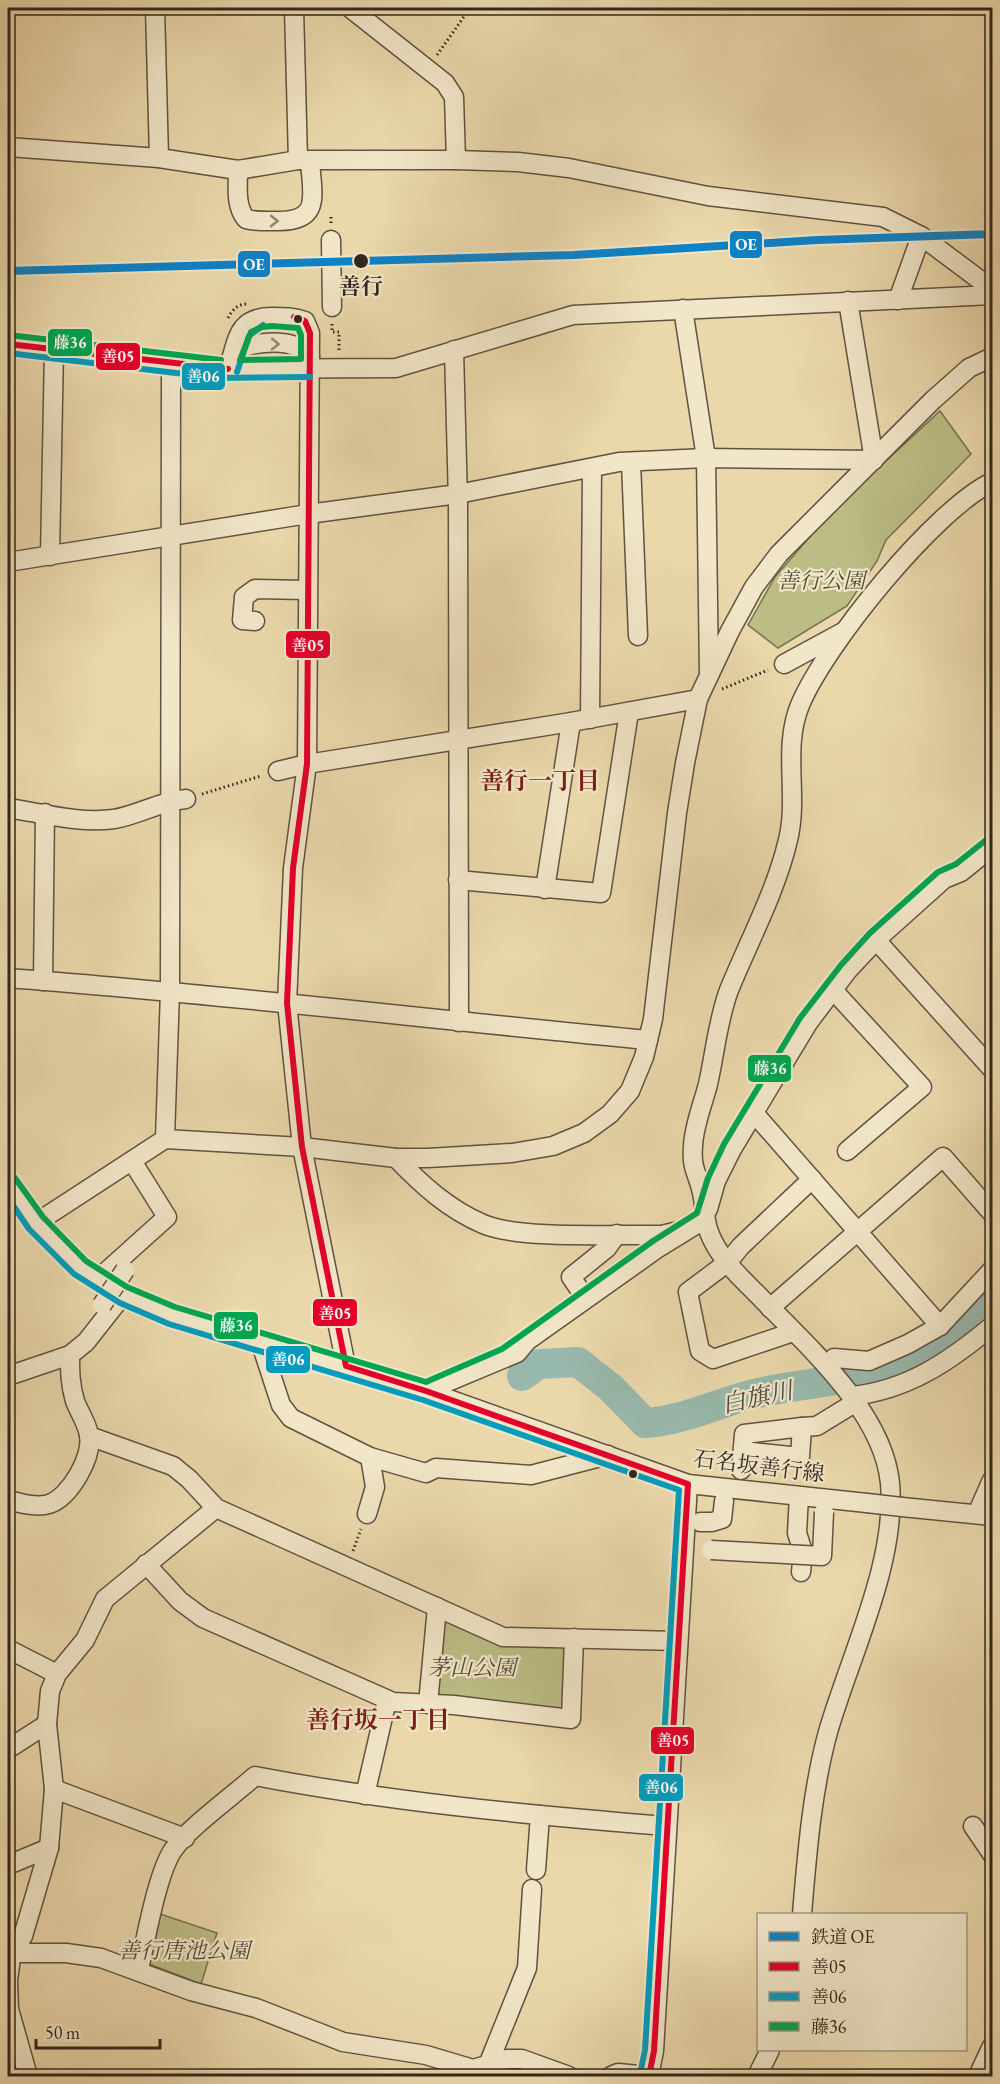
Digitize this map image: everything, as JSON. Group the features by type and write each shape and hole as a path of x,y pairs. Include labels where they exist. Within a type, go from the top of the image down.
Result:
{"street":[{"path":"154,8 159,158"},
{"path":"238,170 238,204 246,219 295,221 304,217 312,202 304,160 294,8"},
{"path":"350,8 445,83 454,97 456,160"},
{"path":"8,147 159,158 238,170 304,160 456,160 569,168 708,196 883,217 921,236 993,289"},
{"path":"331,231 332,307"},
{"path":"898,300 921,236"},
{"path":"8,344 228,369 310,363 396,368 573,315 993,295"},
{"path":"848,301 874,460"},
{"path":"683,309 706,458 709,682"},
{"path":"228,369 248,321 259,317 294,317 305,321 310,333 307,764 293,868 287,1003 302,1147 346,1366"},
{"path":"235,349 252,344 294,344 304,349 310,363"},
{"path":"50,556 54,349"},
{"path":"454,350 458,494 459,1022"},
{"path":"36,1223 165,1139 302,1147 396,1158 512,1153 553,1146 584,1133 610,1114 630,1091 648,1040 653,1019 677,813 698,699 709,682 730,631 754,587 779,555 933,400 969,368 993,357"},
{"path":"165,1139 177,800 171,538 171,363"},
{"path":"8,562 171,538 308,514 458,494 631,462 706,458 874,460"},
{"path":"631,462 638,636"},
{"path":"590,719 592,468"},
{"path":"802,1913 820,1767 828,1731 874,1591 888,1525 890,1482 883,1453 871,1424 833,1366 793,1332 728,1262 702,1222 702,1190 693,1170 693,1142 727,996 789,839 793,810 792,735 800,706 817,672 895,569 934,526 962,500 993,482"},
{"path":"255,621 242,620 244,597 255,589 307,590"},
{"path":"784,664 848,630"},
{"path":"278,771 457,738 590,719 698,699"},
{"path":"458,880 601,893 629,712"},
{"path":"545,889 571,722"},
{"path":"8,808 82,819 114,819 177,800"},
{"path":"43,981 45,813"},
{"path":"426,1390 517,1353 528,1341 658,1248 702,1222 716,1181 754,1113 808,1023 832,990 876,940 944,879 962,872 991,850"},
{"path":"876,940 993,1069"},
{"path":"8,978 170,991 648,1040"},
{"path":"832,990 922,1088 847,1151"},
{"path":"754,1113 940,1326"},
{"path":"770,1308 943,1157 993,1213"},
{"path":"396,1158 426,1190 456,1211 486,1225 549,1233 661,1235 702,1222"},
{"path":"98,1279 167,1217 132,1161"},
{"path":"793,1332 712,1359 700,1351 688,1292 728,1262 741,1246 812,1179"},
{"name":"石名坂善行線","path":"8,1183 36,1223 80,1268 98,1279 126,1281 172,1315 426,1390 688,1484 985,1515"},
{"path":"582,1293 571,1277 607,1248 617,1234"},
{"path":"833,1366 869,1361 908,1344 940,1326 993,1270"},
{"path":"102,1305 126,1281"},
{"path":"8,1377 70,1354 86,1342 126,1281"},
{"path":"741,1470 744,1434 817,1426 854,1399 913,1380 942,1365 993,1326"},
{"path":"260,1341 281,1405 291,1418 370,1457 426,1473 436,1468 531,1475 608,1455"},
{"path":"8,1500 30,1505 49,1504 76,1479 87,1458 89,1436 75,1400 71,1381 70,1354"},
{"path":"743,1451 800,1457 802,1427"},
{"path":"89,1436 173,1466 189,1479 216,1508 503,1636 527,1639 678,1641"},
{"path":"367,1514 375,1487 370,1457"},
{"path":"985,1515 993,1480"},
{"path":"611,2076 618,2073 649,2076 654,2051 688,1484"},
{"path":"799,1496 797,1533 802,1552 801,1572"},
{"path":"700,1522 722,1519 724,1501"},
{"path":"28,2076 9,2009 10,1960 23,1935 49,1848 54,1790 47,1724 50,1691 57,1674 85,1640 105,1599 216,1508"},
{"path":"711,1550 822,1556 824,1512"},
{"path":"146,1564 180,1601 203,1618 387,1700 571,1719 574,1638"},
{"path":"428,1704 437,1606"},
{"path":"8,1649 57,1674"},
{"path":"365,1795 387,1700"},
{"path":"8,1749 47,1724"},
{"path":"139,1969 153,1910 170,1855 184,1838 255,1776 365,1795 540,1815 666,1826"},
{"path":"54,1790 184,1838"},
{"path":"536,1870 540,1815"},
{"path":"973,1826 993,1854"},
{"path":"8,1865 49,1848"},
{"path":"488,2065 526,1968 532,1889"},
{"path":"10,1960 84,1954 139,1969 191,1990 267,2012 343,2042 426,2055 473,2069 507,2059 522,2059 569,2076"},
{"path":"978,2076 993,2046"},
{"path":"757,2076 769,2051"}],"path":[{"path":"428,69 470,8"},
{"path":"331,214 331,231"},
{"path":"332,329 332,332 339,332 339,355"},
{"path":"698,699 784,664"},
{"path":"177,800 278,771"},
{"path":"347,1567 367,1514"}],"green space":[{"name":"善行公園","path":"940,411 971,454 886,540 877,561 847,606 778,648 748,625 775,577 834,509"},
{"path":"992,1298 992,1315 965,1339 935,1359 868,1388 860,1387 857,1380 896,1367 931,1350 963,1327"},
{"name":"茅山公園","path":"444,1619 501,1645 565,1647 563,1709 438,1696"},
{"name":"善行唐池公園","path":"160,1914 217,1933 201,1984 149,1964"}],"waterway":[{"name":"白旗川","path":"522,1376 539,1364 578,1362 611,1388 645,1423 659,1422 754,1394 839,1379 883,1366 924,1347 942,1335 960,1321 992,1288"}],"rail line":[{"name":"OE","path":"8,271 574,255 817,240 992,234"}],"transit line":[{"name":"善05","path":"294,317 305,321 310,333 307,764 293,868 287,1003 302,1147 346,1366 426,1391 688,1484 654,2051 649,2076"},
{"name":"善06","path":"237,372 249,336 263,325"},
{"name":"藤36","path":"272,326 298,328 301,335 301,359 240,360 251,332 272,326"},
{"name":"藤36","path":"9,335 221,360"},
{"name":"善05","path":"8,344 228,369"},
{"name":"善06","path":"8,353 218,378 310,377"},
{"name":"藤36","path":"15,1178 43,1217 86,1261 127,1287 175,1307 426,1382 502,1349 653,1241 697,1213 708,1178 724,1144 800,1018 841,965 870,933 938,872 956,864 986,840"},
{"name":"善06","path":"8,1198 29,1229 74,1274 120,1303 169,1324 423,1400 679,1490 645,2050 640,2074"}],"place":[{"name":"善行","path":"361,261"}],"district":[{"name":"善行一丁目","path":"540,780"},
{"name":"善行坂一丁目","path":"378,1719"}]}
